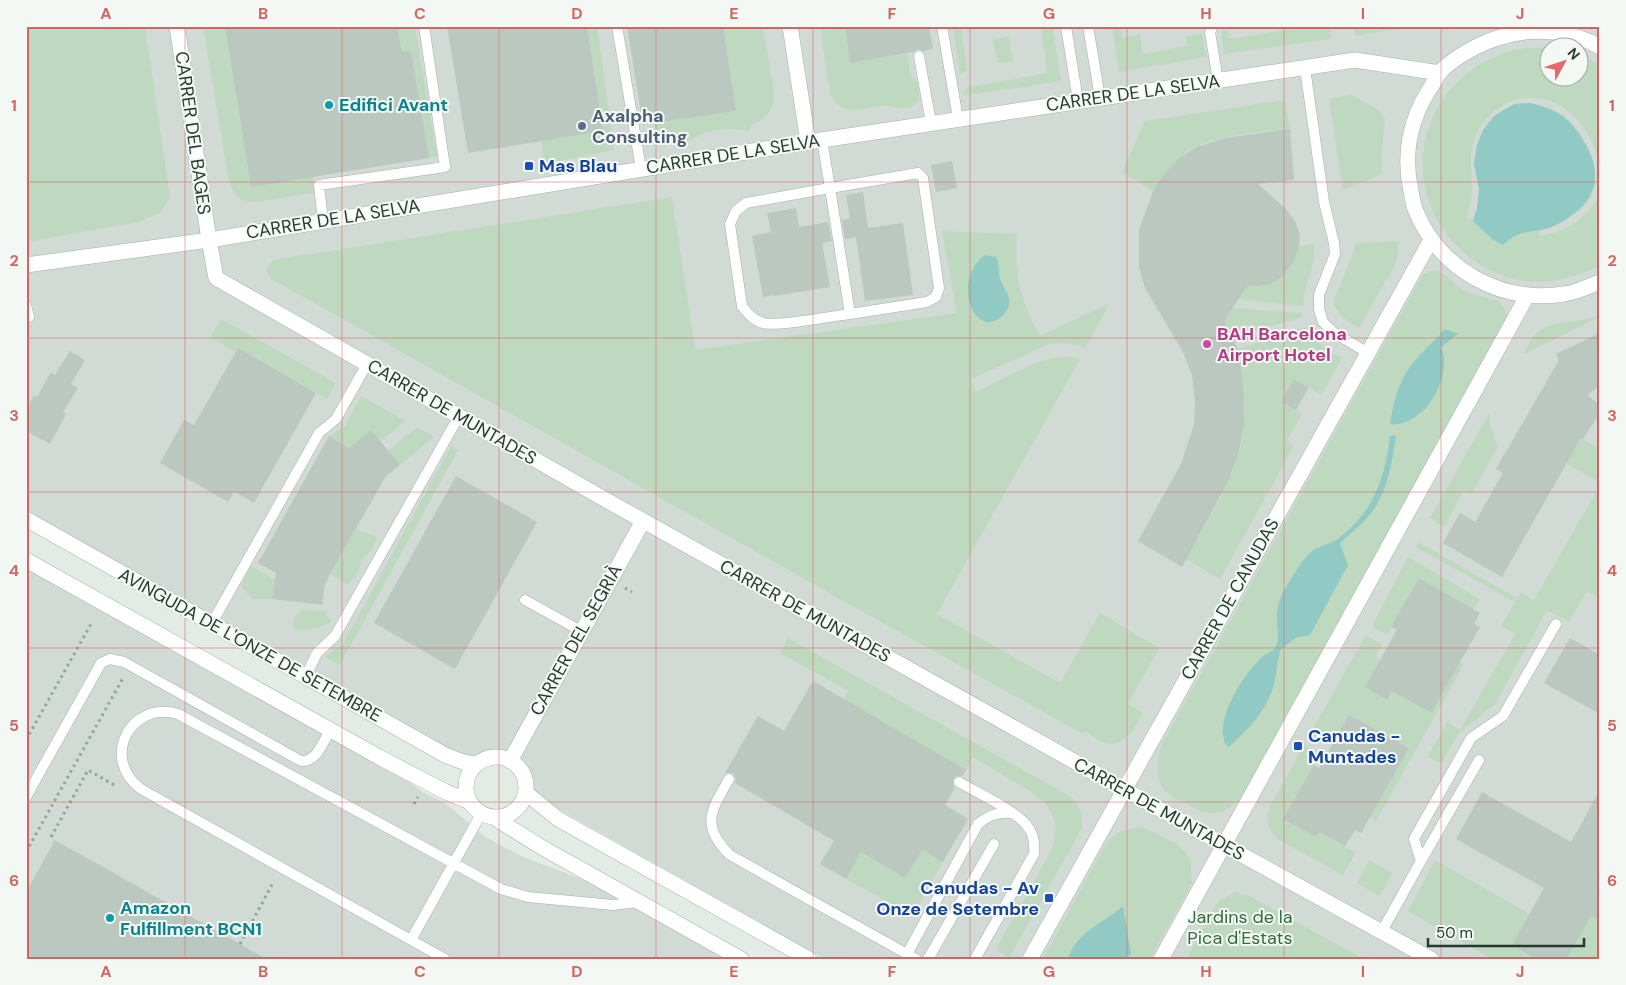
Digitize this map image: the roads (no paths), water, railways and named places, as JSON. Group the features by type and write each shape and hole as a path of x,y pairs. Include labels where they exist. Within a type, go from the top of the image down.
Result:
{"street":[{"name":"CARRER DEL BAGES","path":"177,26 208,240"},
{"path":"790,26 815,140"},
{"path":"1594,43 1552,31 1513,30 1486,42 1462,56 1440,74 1420,104 1409,138 1407,174 1415,208 1431,240 1457,268 1490,287 1527,296 1565,294 1600,282"},
{"name":"CARRER DE LA SELVA","path":"26,265 208,240 815,140 1355,60 1440,74"},
{"name":"CARRER DE MUNTADES","path":"208,240 216,278 643,521 1431,959"},
{"name":"CARRER DE CANUDAS","path":"1030,959 1431,240"},
{"path":"1161,959 1527,296"},
{"name":"AVINGUDA DE L'ONZE DE SETEMBRE","path":"26,519 445,755 476,764"},
{"name":"CARRER DEL SEGRIÀ","path":"510,761 643,521"},
{"name":"AVINGUDA DE L'ONZE DE SETEMBRE","path":"26,560 379,757 446,792 468,801"},
{"path":"487,816 504,816 515,810 522,802 526,793 526,784 522,773 510,761 497,757 491,757 476,764 469,773 465,787 468,801 487,816 741,959"},
{"path":"526,793 558,819 809,959"}],"lane":[{"path":"323,221 320,185 445,167 424,26"},
{"path":"617,26 641,169"},
{"path":"942,26 958,119"},
{"path":"1066,26 1078,101"},
{"path":"1088,26 1100,98"},
{"path":"1213,26 1210,32 1218,81"},
{"path":"919,56 931,123"},
{"path":"1304,68 1324,202 1335,254 1319,295 1319,309 1323,322 1333,332 1368,353"},
{"path":"815,140 830,188 850,314"},
{"path":"918,173 923,178 939,288 936,297 927,302 779,324 763,323 750,316 742,306 730,224 736,211 746,203 830,188 918,173"},
{"path":"26,305 29,317"},
{"path":"212,623 319,433 336,420 367,364"},
{"path":"306,676 317,653 335,636 459,416"},
{"path":"525,600 581,631"},
{"path":"1421,861 1414,839 1471,738 1503,716 1556,624"},
{"path":"26,796 100,663 110,659 124,662 301,761 308,761 314,757 330,730"},
{"path":"445,959 141,789 130,779 122,760 123,745 128,732 137,721 150,714 164,711 178,714 500,889 528,897 613,905 638,901"},
{"path":"1382,931 1479,760"},
{"path":"728,779 712,810 711,826 725,850 911,956 978,824 987,817 999,812 1011,813"},
{"path":"959,782 1022,819 1030,829 1034,841 1034,854 975,959"},
{"path":"411,940 454,864 487,816"},
{"path":"928,959 994,844"}],"water":[{"path":"1530,103 1557,112 1575,128 1591,155 1595,174 1594,183 1592,192 1581,208 1566,219 1549,228 1519,234 1503,245 1492,239 1473,221 1477,209 1479,189 1474,164 1477,145 1483,130 1494,116 1514,104"},
{"path":"985,255 996,257 1000,279 1009,300 1004,314 991,322 982,320 975,314 970,304 968,291 969,278 975,265"},
{"path":"1445,329 1458,334 1441,347 1444,359 1443,372 1440,385 1433,398 1425,409 1414,418 1402,423 1390,424 1396,395 1408,369"},
{"path":"1396,435 1390,469 1379,501 1366,519 1340,543 1348,565 1310,635 1296,638 1281,649 1274,684 1267,703 1250,726 1229,747 1225,744 1223,732 1227,711 1236,691 1248,673 1262,657 1274,650 1277,644 1277,611 1283,592 1310,552 1339,538 1361,517 1376,493 1381,480 1390,436"},
{"path":"1123,906 1131,953 1127,959 1068,959 1077,942 1084,935"}],"place":[{"name":"Edifici Avant","path":"329,105"},
{"name":"Axalpha Consulting","path":"582,126"},
{"name":"Mas Blau","path":"529,166"},
{"name":"BAH Barcelona Airport Hotel","path":"1207,344"},
{"name":"Canudas - Muntades","path":"1298,746"},
{"name":"Canudas - Av Onze de Setembre","path":"1049,898"},
{"name":"Amazon Fulfillment BCN1","path":"110,918"}],"park label":[{"name":"Jardins de la Pica d'Estats","path":"1240,928"}]}
